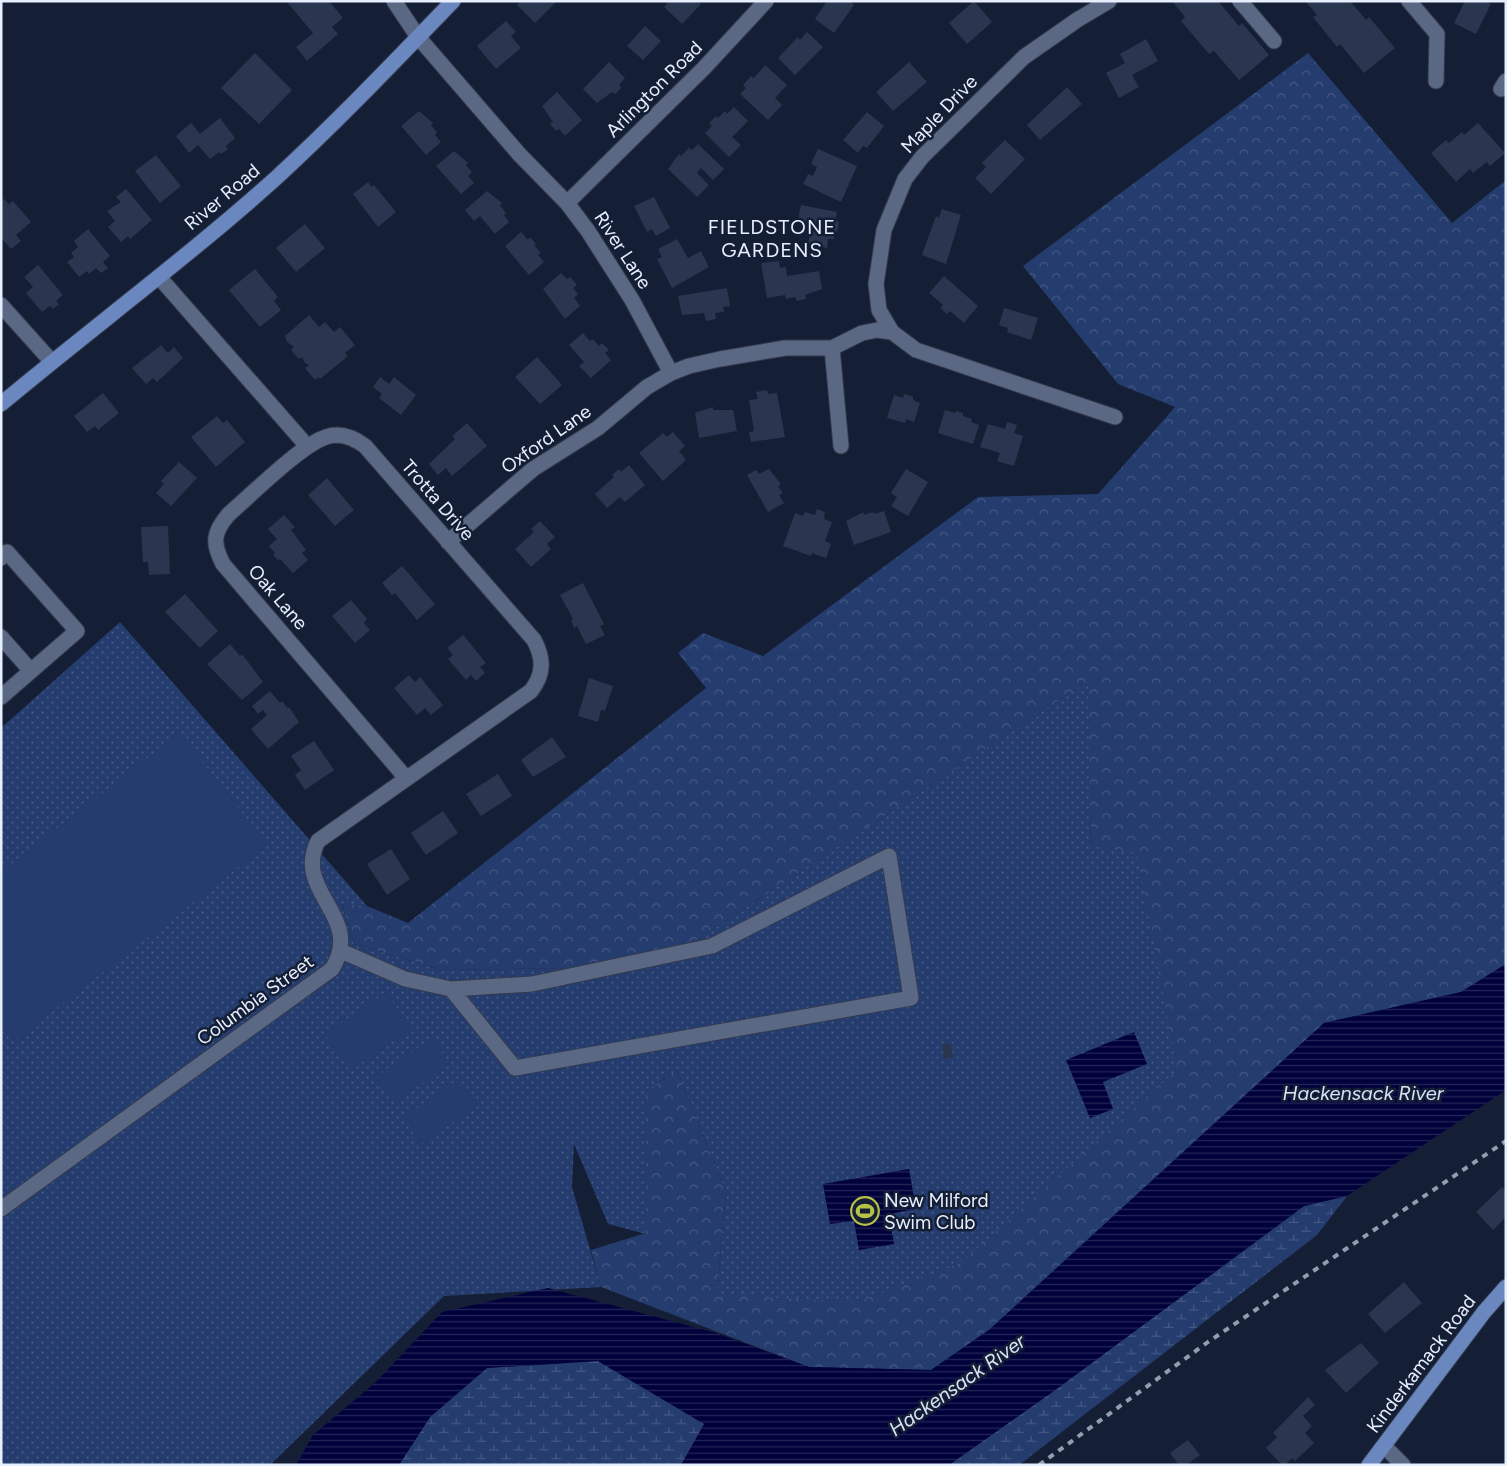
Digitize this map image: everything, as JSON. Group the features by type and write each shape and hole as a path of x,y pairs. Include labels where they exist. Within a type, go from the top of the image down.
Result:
{"main road":[{"name":"River Road","path":"1,404 159,277 274,179 453,1"},
{"name":"Kinderkamack Road","path":"1369,1465 1385,1447 1484,1312 1506,1287"}],"street":[{"name":"River Lane","path":"394,1 418,37 514,148 567,203 609,261 671,373"},
{"name":"Arlington Road","path":"567,203 704,68 766,1"},
{"name":"Maple Drive","path":"1109,1 1077,20 1024,57 922,157 905,179 884,230 876,284 879,310 892,332 916,350 1114,417"},
{"path":"1240,1 1274,41"},
{"path":"1409,1 1437,34 1436,81"},
{"path":"159,277 308,446"},
{"path":"1,305 52,362"},
{"path":"671,373 689,366 785,348 832,348 862,333 877,330 892,332"},
{"path":"832,348 842,446"},
{"name":"Oxford Lane","path":"448,542 533,468 598,428 647,387 671,373"},
{"name":"Trotta Drive","path":"308,446 326,437 340,436 354,438 365,446 534,640 540,652 542,666 538,680 531,691 406,778"},
{"name":"Oak Lane","path":"308,446 224,519 219,525 216,551 224,564 406,778"},
{"path":"1,558 7,552 77,631 1,697"},
{"path":"1,638 31,671"},
{"path":"406,778 325,834 314,848 312,870 315,881 341,930 341,951 405,979 451,988 532,984 712,946 889,856 911,998 515,1068 451,988"},
{"name":"Columbia Street","path":"1,1208 321,978 332,969 341,951"},
{"path":"1385,1447 1403,1465"}],"green space":[{"path":"1308,53 1452,223 1506,180 1506,964 1461,992 1324,1023 989,1330 931,1370 809,1367 601,1287 591,1250 646,1233 646,1090 677,1071 726,1191 717,1294 1091,846 1087,682 656,967 442,970 354,944 342,903 367,906 408,923 706,688 678,653 703,633 763,656 978,497 1098,494 1175,407 1118,384 1023,266"},
{"path":"120,622 367,906 342,904 354,944 442,970 656,967 1088,681 1091,846 1137,853 1177,1070 961,1263 857,1302 717,1295 726,1191 677,1071 646,1090 646,1234 608,1224 574,1144 572,1187 601,1287 444,1296 270,1465 1,1465 1,728"},
{"path":"180,733 267,845 15,1040 1,1022 1,872"},
{"path":"386,992 411,1029 350,1070 325,1034"},
{"path":"433,1038 450,1064 394,1103 376,1077"},
{"path":"459,1079 477,1105 421,1144 403,1118"},
{"path":"1347,1196 1317,1235 1019,1465 949,1465 1058,1388 1304,1206"},
{"path":"598,1361 705,1424 681,1465 399,1465 430,1417 487,1368"}],"water":[{"name":"Hackensack River","path":"1506,964 1506,1090 1347,1196 1304,1206 1058,1388 949,1465 681,1465 704,1424 598,1361 487,1368 430,1417 399,1465 296,1465 313,1435 376,1382 442,1312 548,1288 716,1333 809,1367 931,1370 989,1330 1324,1023 1461,992"},
{"path":"1134,1032 1147,1064 1103,1082 1113,1109 1090,1118 1066,1060"},
{"name":"New Milford Swim Club","path":"909,1169 916,1209 889,1214 894,1244 859,1250 854,1221 830,1224 823,1184"}],"building":[{"path":"286,1 329,1 343,18 332,27 338,34 307,61 296,47 313,33"},
{"path":"520,1 557,1 535,23 517,5"},
{"path":"669,1 698,1 701,4 682,24 664,7"},
{"path":"827,1 850,1 854,5 834,33 815,19"},
{"path":"974,1 992,22 967,44 949,23"},
{"path":"1172,1 1218,1 1239,26 1242,23 1269,55 1239,80 1214,51 1209,54 1181,21 1185,17"},
{"path":"1305,1 1350,1 1366,20 1369,17 1395,48 1364,73 1340,44 1337,47 1313,17 1317,15"},
{"path":"1465,1 1485,1 1491,4 1476,34 1454,23"},
{"path":"506,21 516,32 511,36 521,48 496,69 477,46"},
{"path":"645,26 661,41 643,60 627,46"},
{"path":"807,32 823,47 795,75 778,58 798,37 800,40"},
{"path":"1146,39 1158,61 1132,75 1139,87 1119,98 1106,73 1125,63 1120,54"},
{"path":"255,53 292,90 259,124 221,88"},
{"path":"609,62 625,78 619,85 621,88 615,94 612,92 597,103 583,89"},
{"path":"909,62 927,82 893,111 876,92"},
{"path":"765,65 787,85 775,98 782,105 768,120 740,94 746,88 743,85 751,76 754,78"},
{"path":"1067,87 1082,104 1040,140 1027,125"},
{"path":"557,92 582,120 565,136 559,129 556,131 550,124 553,122 542,106"},
{"path":"734,107 748,121 732,137 741,145 729,157 705,133 712,126 709,123 716,116 718,118 725,111 727,114"},
{"path":"419,111 433,123 431,125 437,132 435,135 441,142 426,155 401,126"},
{"path":"867,112 884,126 867,148 863,146 858,153 843,140"},
{"path":"220,118 235,138 226,146 228,149 221,154 219,152 210,159 198,145 189,153 176,136 191,123 200,134"},
{"path":"1478,123 1505,153 1490,166 1487,162 1473,173 1470,169 1456,182 1431,153 1446,140 1449,143 1462,132 1464,135"},
{"path":"1005,140 1025,159 991,194 975,178 986,167 982,163"},
{"path":"698,144 724,169 713,180 701,168 697,173 709,185 697,197 668,169 679,154 681,156 689,148 692,150"},
{"path":"818,149 857,166 841,202 803,184 808,174 813,176 817,167 811,164"},
{"path":"454,151 468,163 466,165 472,172 468,176 474,183 461,194 436,166"},
{"path":"156,155 181,186 160,203 135,171"},
{"path":"368,182 372,187 374,185 396,212 378,227 353,194"},
{"path":"126,189 152,220 130,239 128,236 121,242 108,227 115,221 107,211 121,202 116,197"},
{"path":"487,191 502,203 500,205 506,213 504,215 509,222 495,234 480,216 474,221 465,210"},
{"path":"654,197 670,228 656,236 652,229 647,232 634,206"},
{"path":"4,199 9,204 13,201 31,222 16,235 21,241 11,249 1,238 1,201"},
{"path":"801,205 837,212 835,221 839,222 837,232 835,231 834,239 828,239 827,248 808,244 812,223 798,220"},
{"path":"942,209 961,215 946,264 922,255 936,216 939,218"},
{"path":"305,224 325,248 296,272 276,248"},
{"path":"88,229 110,256 103,262 108,268 101,273 96,268 89,274 87,271 79,277 67,262 74,257 71,253 78,247 74,241"},
{"path":"521,232 528,240 530,237 536,244 534,245 541,253 538,255 544,262 529,275 505,246"},
{"path":"677,239 688,258 701,251 709,267 672,288 657,259 662,257 658,249"},
{"path":"779,261 780,268 786,267 787,276 819,271 822,289 805,295 806,299 796,301 796,297 786,299 785,295 767,298 761,263"},
{"path":"38,265 63,295 56,301 59,304 53,309 50,306 42,312 26,293 33,287 24,277"},
{"path":"255,269 278,297 274,301 281,310 260,327 229,290"},
{"path":"561,273 567,279 570,277 577,285 573,288 578,294 574,298 580,306 565,319 543,289"},
{"path":"944,276 978,306 964,323 950,311 947,314 940,308 943,305 929,293"},
{"path":"727,288 730,306 723,307 724,312 715,313 716,319 706,321 704,313 682,315 678,296"},
{"path":"1004,308 1038,318 1031,340 1007,332 1008,328 999,325"},
{"path":"309,315 319,327 325,322 334,332 340,327 355,345 345,353 348,356 320,379 319,377 315,380 305,368 309,365 305,363 302,357 299,359 291,350 294,347 287,342 285,336"},
{"path":"583,333 590,341 593,339 599,346 602,343 609,350 605,353 611,360 591,378 579,366 584,362 569,345"},
{"path":"161,345 168,353 174,347 183,358 157,382 153,378 146,384 132,368"},
{"path":"537,357 562,385 540,404 515,377"},
{"path":"380,377 389,384 394,377 416,395 401,415 379,398 382,394 373,387"},
{"path":"767,390 768,394 777,393 785,437 751,442 749,432 754,431 749,400 758,399 756,392"},
{"path":"103,393 119,413 98,430 95,426 87,432 74,416"},
{"path":"904,394 913,397 913,400 920,403 914,422 906,419 905,423 887,418 894,395 903,398"},
{"path":"713,407 713,410 733,410 737,431 699,438 695,413"},
{"path":"945,410 963,413 963,416 972,419 971,422 979,425 973,444 938,433"},
{"path":"217,416 223,423 227,420 245,442 216,467 191,437"},
{"path":"1007,422 1017,425 1014,433 1023,436 1014,466 997,461 1000,453 980,447 988,424 1005,429"},
{"path":"467,423 487,446 452,476 446,468 438,475 429,464 455,439 452,436"},
{"path":"673,432 685,446 679,451 686,460 663,481 639,453 663,433 667,437"},
{"path":"179,462 197,478 171,506 156,493 164,484 161,481"},
{"path":"629,465 645,485 625,502 620,497 607,508 595,494 614,477 612,475 619,469 621,472"},
{"path":"769,469 781,484 778,486 783,493 779,495 784,503 768,512 747,475 756,470 759,474"},
{"path":"906,469 928,482 908,516 891,506 897,497 891,493"},
{"path":"327,478 354,510 335,526 308,495"},
{"path":"817,509 825,512 824,519 832,522 825,541 831,544 826,558 812,553 811,556 783,546 795,513 803,516 805,512 815,515"},
{"path":"884,511 891,532 854,545 846,521 863,512 864,515"},
{"path":"284,515 295,527 291,530 306,550 302,553 308,560 293,573 280,559 278,560 273,555 275,553 269,546 277,539 268,529"},
{"path":"540,521 555,537 547,544 551,549 531,567 515,549 534,532 531,529"},
{"path":"168,526 170,574 149,575 148,562 143,562 141,527"},
{"path":"402,566 435,604 417,620 395,593 392,595 382,583"},
{"path":"583,583 604,624 600,626 605,635 586,644 577,626 574,628 571,620 573,619 560,595"},
{"path":"185,594 218,631 200,648 165,612"},
{"path":"351,600 367,619 364,623 370,630 355,643 332,616"},
{"path":"463,635 486,663 480,667 485,673 476,681 471,675 466,680 448,659 453,655 447,648"},
{"path":"230,644 240,656 242,654 263,682 242,700 207,664"},
{"path":"409,675 415,682 420,677 443,705 431,715 425,708 417,715 394,688"},
{"path":"589,678 613,686 605,711 601,710 598,722 578,716"},
{"path":"270,691 280,703 282,701 288,709 289,707 299,722 268,749 251,729 267,715 263,710 258,714 252,706"},
{"path":"552,737 566,757 533,777 521,760"},
{"path":"314,741 334,770 305,790 295,775 301,770 291,756"},
{"path":"498,774 512,796 481,816 466,794"},
{"path":"443,811 458,833 426,855 411,833"},
{"path":"391,849 410,879 387,895 367,864"},
{"path":"951,1043 953,1057 944,1059 942,1044"},
{"path":"1502,1187 1506,1191 1506,1217 1493,1230 1476,1212"},
{"path":"1404,1282 1422,1303 1385,1333 1368,1314"},
{"path":"1361,1343 1379,1363 1346,1393 1325,1370"},
{"path":"1308,1397 1315,1405 1303,1416 1312,1426 1305,1433 1314,1443 1295,1461 1292,1458 1285,1465 1282,1465 1266,1448 1277,1437 1273,1433"},
{"path":"1188,1440 1200,1455 1186,1465 1179,1465 1170,1453"}],"railway":[{"path":"1039,1465 1208,1342 1506,1141"}],"place":[{"name":"New Milford Swim Club","path":"865,1211"}],"district":[{"name":"FIELDSTONE GARDENS","path":"772,238"}]}
